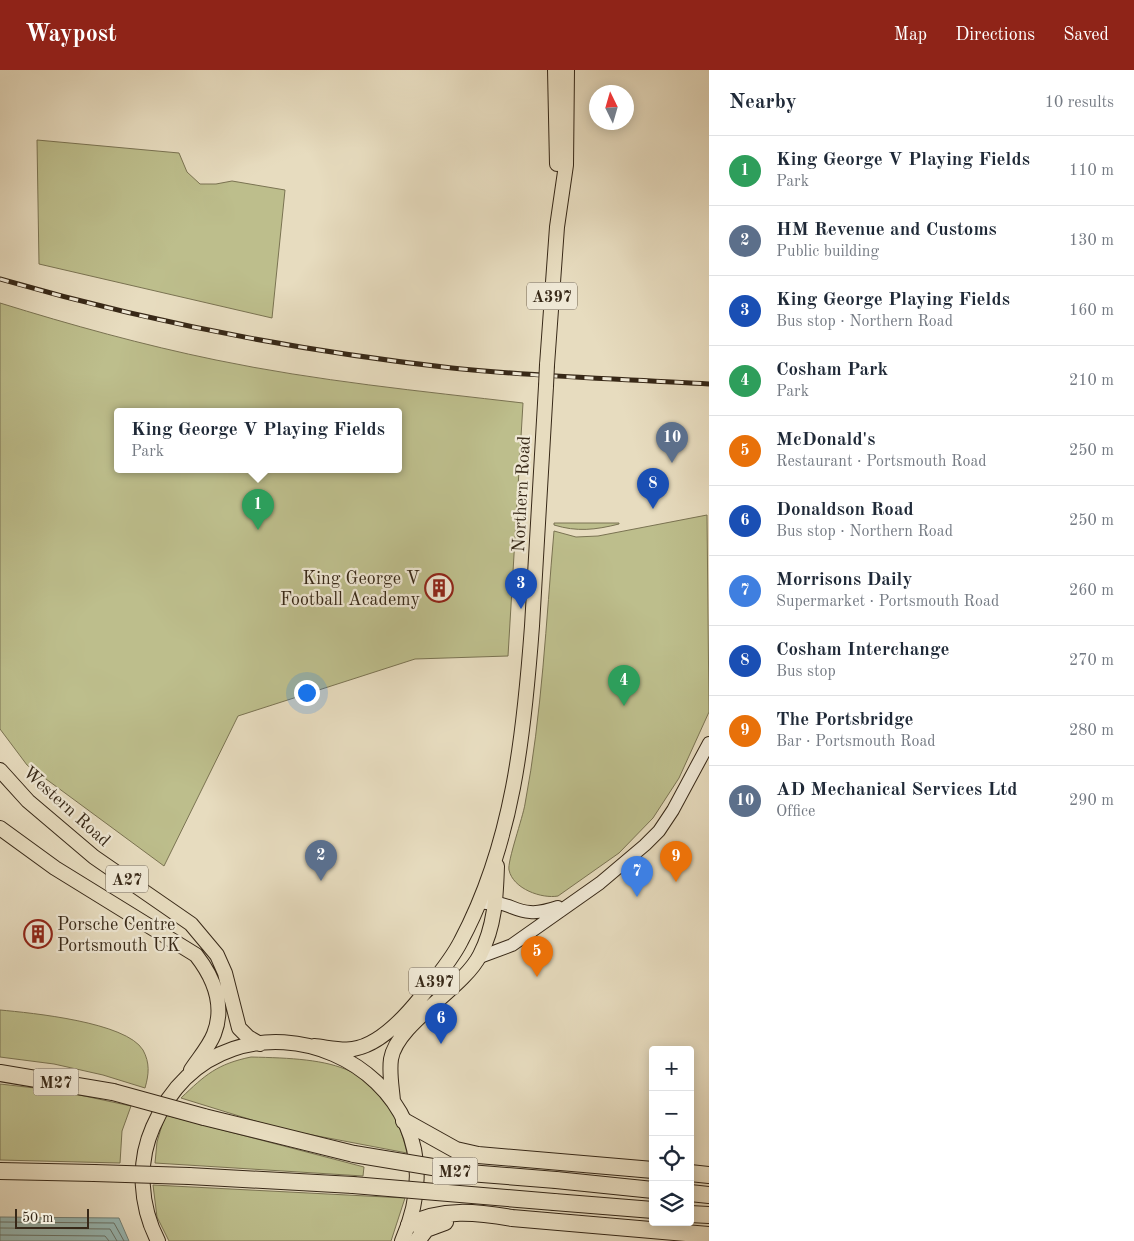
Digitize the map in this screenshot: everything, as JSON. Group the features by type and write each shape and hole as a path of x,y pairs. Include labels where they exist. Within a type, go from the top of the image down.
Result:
{"highway":[{"name":"M27","path":"0,1073 113,1092 204,1117 354,1154 469,1173 649,1190"},
{"path":"404,1121 456,1150 478,1154 649,1170"},
{"name":"M27","path":"0,1171 94,1172 353,1184 649,1210"},
{"path":"694,1173 709,1175"},
{"path":"694,1193 709,1195"},
{"path":"409,1225 428,1217 456,1213 480,1213 512,1218 709,1235"},
{"path":"694,1214 709,1215"},
{"path":"417,1241 426,1229 437,1224 468,1219 512,1218"}],"main road":[{"name":"Northern Road","path":"554,70 557,227"},
{"name":"Northern Road","path":"314,1046 352,1049 384,1035 415,1004 438,976 460,943 480,903 498,850 515,786 526,709 557,227 566,165 567,70"},
{"name":"Western Road","path":"0,770 28,801 94,857 191,924 216,954 225,973 239,1028 248,1037 260,1044"},
{"name":"A27","path":"0,828 55,868 196,955 215,985 218,1019 214,1035 187,1078"},
{"name":"Northern Road","path":"393,1101 390,1069 395,1047 480,957 491,928 496,902 498,850"},
{"path":"158,1241 149,1220 144,1198 144,1161 147,1144 164,1104 187,1078 222,1054 260,1044 288,1042 314,1046 340,1056 358,1066 372,1077 393,1101 404,1121 412,1144 417,1176 416,1192 409,1225 402,1241"}],"street":[{"path":"480,957 512,945 600,883 659,831 685,790 709,743"},
{"path":"480,903 496,902 508,904 529,912 544,912 568,904"}],"green space":[{"path":"37,140 179,153 187,172 200,184 232,181 285,190 272,318 39,264"},
{"path":"0,303 134,341 254,367 369,385 523,403 508,656 415,659 238,716 164,866 27,765 0,729"},
{"path":"707,515 709,712 679,778 653,818 619,853 558,896 544,896 529,891 512,877 509,865 525,804 536,736 554,531 576,537 598,536"},
{"path":"554,523 619,524 594,529 578,529 554,525"},
{"path":"0,1010 77,1021 118,1032 133,1040 143,1050 147,1059 148,1073 145,1088 103,1075 54,1064 0,1057"},
{"path":"251,1057 306,1060 330,1064 351,1072 370,1083 385,1100 398,1123 407,1153 281,1129 181,1098 197,1083 220,1067"},
{"path":"0,1084 61,1091 131,1106 122,1131 120,1163 0,1160"},
{"path":"165,1115 364,1167 363,1176 155,1163 157,1142"},
{"path":"153,1185 405,1198 391,1241 169,1241 157,1217"}],"water":[{"path":"0,1217 119,1218 129,1241 0,1241"}],"railway":[{"path":"0,279 168,322 338,353 484,371 709,384"}],"place":[{"name":"AD Mechanical Services Ltd","path":"672,463"},
{"name":"Cosham Interchange","path":"653,509"},
{"name":"King George V Playing Fields","path":"258,530"},
{"name":"King George V Football Academy","path":"439,588"},
{"name":"King George Playing Fields","path":"521,609"},
{"name":"Cosham Park","path":"624,706"},
{"name":"HM Revenue and Customs","path":"321,881"},
{"name":"The Portsbridge","path":"676,882"},
{"name":"Morrisons Daily","path":"637,897"},
{"name":"Porsche Centre Portsmouth UK","path":"38,934"},
{"name":"McDonald's","path":"537,977"},
{"name":"Donaldson Road","path":"441,1044"}]}
